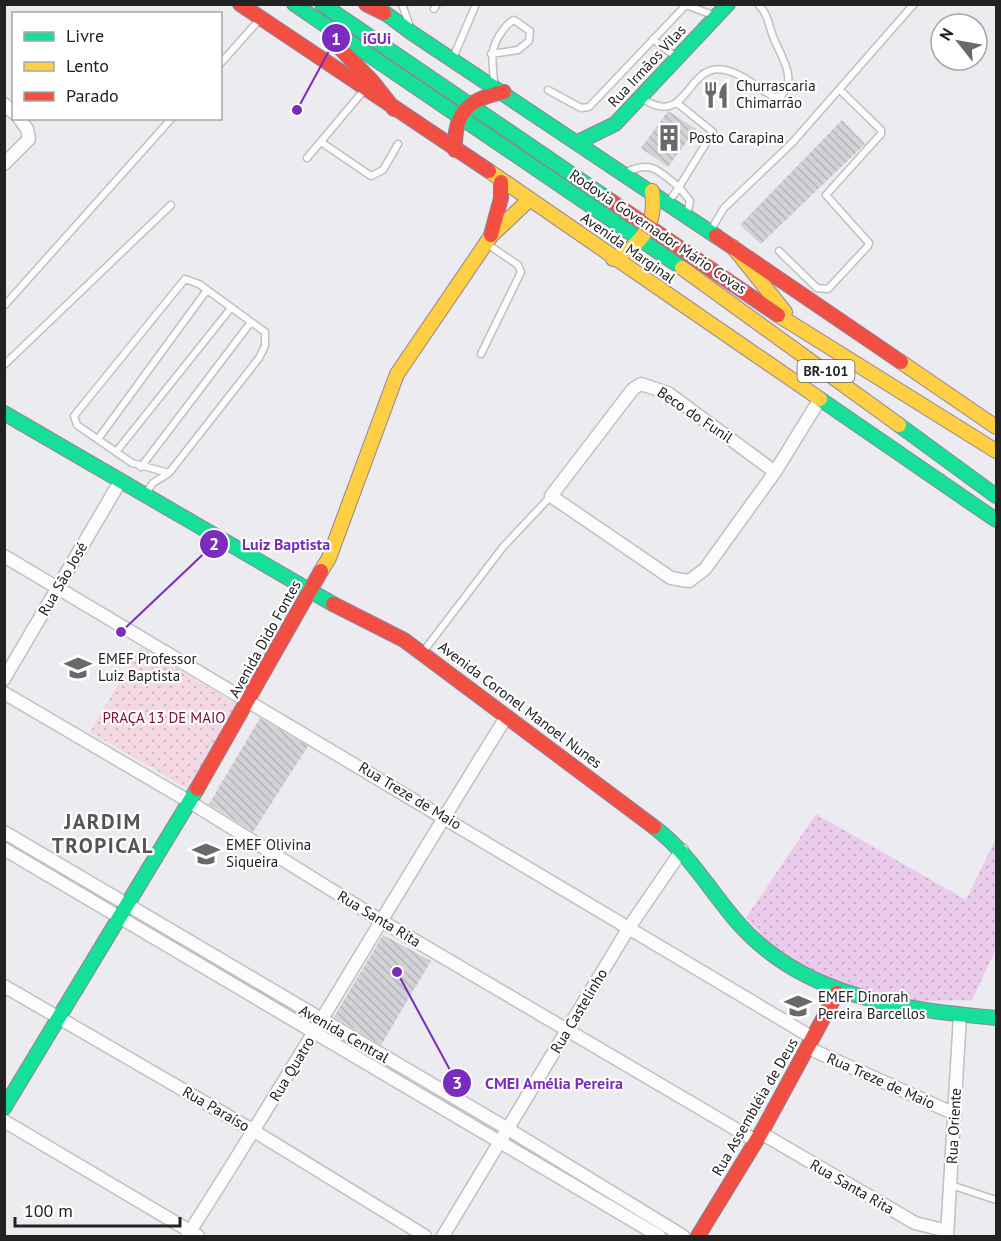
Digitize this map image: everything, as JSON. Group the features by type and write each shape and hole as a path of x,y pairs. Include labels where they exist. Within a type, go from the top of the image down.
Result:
{"street":[{"name":"Avenida Marginal","path":"240,4 501,182 530,199 613,259 996,520"},
{"name":"Rodovia Governador Mário Covas","path":"294,4 640,242 729,300 996,496"},
{"name":"Rodovia Governador Mário Covas","path":"322,4 796,327 996,451"},
{"path":"366,4 379,9 578,142 609,151 625,173 996,427"},
{"name":"Rua Irmãos Vilas","path":"578,142 615,124 728,4"},
{"path":"315,18 329,38 372,81 394,108"},
{"path":"455,150 455,129 459,117 470,103 499,89"},
{"path":"4,164 29,139 27,129 20,120"},
{"name":"Rua Irmãos Vilas","path":"609,151 615,124"},
{"name":"Avenida Dido Fontes","path":"489,240 501,198 501,182"},
{"path":"613,259 625,254 640,242 650,228 655,205 652,191"},
{"name":"Avenida Dido Fontes","path":"4,1108 57,1018 121,919 250,701 310,593 341,531 397,374 489,240 530,199"},
{"path":"733,247 796,327"},
{"name":"Beco do Funil","path":"551,496 633,389 641,384 668,393 775,472"},
{"path":"551,496 671,578 689,581 705,568 775,472 820,399"},
{"name":"Avenida Coronel Manoel Nunes","path":"4,413 146,494 310,593 375,624 423,653 682,850 736,921 762,948 792,969 837,993 865,1001 992,1018"},
{"name":"Rua São José","path":"4,679 121,480"},
{"name":"Rua Treze de Maio","path":"4,556 444,816 811,1043 955,1114"},
{"name":"Rua Santa Rita","path":"4,693 190,802 380,920 568,1029 915,1223 947,1234"},
{"name":"Rua Quatro","path":"192,1235 322,1021 380,920 507,716"},
{"name":"Avenida Central","path":"4,832 508,1129 683,1236"},
{"name":"Avenida Central","path":"4,849 659,1236"},
{"name":"Rua Castelinho","path":"443,1236 628,929 682,850"},
{"name":"Rua Paraíso","path":"4,986 254,1131 425,1236"},
{"name":"Rua Assembléia de Deus","path":"698,1236 758,1137 837,993"},
{"name":"Rua Oriente","path":"947,1234 960,1015"},
{"path":"4,1121 192,1235"}],"lane":[{"path":"402,4 412,33"},
{"path":"453,58 476,4"},
{"path":"640,97 662,108 677,103 702,76 718,69 739,76 774,97 784,93 789,80 787,69 770,30 768,18 758,4"},
{"path":"710,231 724,208 792,143 914,4"},
{"path":"548,90 581,108 589,107 686,5 717,16"},
{"path":"222,62 260,18"},
{"path":"491,54 518,50 529,40 530,31 519,21 509,22 494,42 491,54 499,89"},
{"path":"653,39 677,58"},
{"path":"307,158 365,89"},
{"path":"779,251 818,288 828,289 868,246 868,243 826,195 881,134 881,130 840,90"},
{"path":"669,203 712,132 677,103"},
{"path":"4,306 170,120"},
{"path":"321,142 371,176 383,170 398,144"},
{"path":"625,173 641,165 651,166 679,187 690,201 687,215"},
{"path":"4,365 171,205"},
{"path":"481,354 521,272 518,265 489,240"},
{"path":"146,494 153,483 169,473 265,346 265,333 207,290 185,279 74,416 76,424 141,467 169,473"},
{"path":"98,439 207,290"},
{"path":"116,452 231,308"},
{"path":"141,467 251,322"},
{"name":"Beco do Funil","path":"423,653 503,547 551,496"},
{"path":"992,1018 996,1029"},
{"path":"950,1185 996,1200"}],"shaded area":[{"path":"816,814 966,900 996,838 996,949 972,1000 916,1001 843,986 777,951 746,918"}],"green space":[{"name":"PRAÇA 13 DE MAIO","path":"140,647 238,705 188,789 90,732"}],"building":[{"name":"Posto Carapina","path":"668,111 696,129 668,167 641,148"},
{"path":"842,120 865,144 761,244 740,225"},
{"path":"260,718 308,746 253,832 209,804"},
{"path":"383,935 431,961 381,1045 334,1017"}],"traffic: fast":[{"path":"294,4 682,268"},
{"path":"322,4 611,201"},
{"path":"373,4 412,33 716,236"},
{"path":"578,142 615,124 728,4"},
{"path":"820,399 996,520"},
{"path":"4,413 333,604"},
{"path":"899,425 996,496"},
{"path":"4,1108 197,789"},
{"path":"654,827 689,860 738,923 764,948 793,968 824,984 890,1004 996,1018"}],"traffic: slow":[{"path":"489,171 820,399"},
{"path":"613,259 632,247 645,232 652,214 652,191"},
{"path":"321,571 329,558 397,374 491,236 530,199"},
{"path":"733,247 785,312"},
{"path":"682,268 899,425"},
{"path":"778,315 996,451"},
{"path":"901,362 996,427"}],"traffic: jam":[{"path":"240,4 489,171"},
{"path":"366,4 384,13"},
{"path":"333,41 372,81 394,109"},
{"path":"455,150 457,126 466,109 472,103 504,92"},
{"path":"491,235 501,198 501,182"},
{"path":"611,201 778,315"},
{"path":"716,236 901,362"},
{"path":"197,789 321,571"},
{"path":"333,604 404,640 654,827"},
{"path":"698,1236 761,1133 837,993"}],"place":[{"name":"Churrascaria Chimarrão","path":"716,95"},
{"name":"iGUi","path":"297,110"},
{"name":"Posto Carapina","path":"669,138"},
{"name":"Luiz Baptista","path":"121,632"},
{"name":"EMEF Professor Luiz Baptista","path":"78,668"},
{"name":"EMEF Olivina Siqueira","path":"206,854"},
{"name":"CMEI Amélia Pereira","path":"397,972"},
{"name":"EMEF Dinorah Pereira Barcellos","path":"798,1006"}],"district":[{"name":"JARDIM TROPICAL","path":"103,834"}]}
